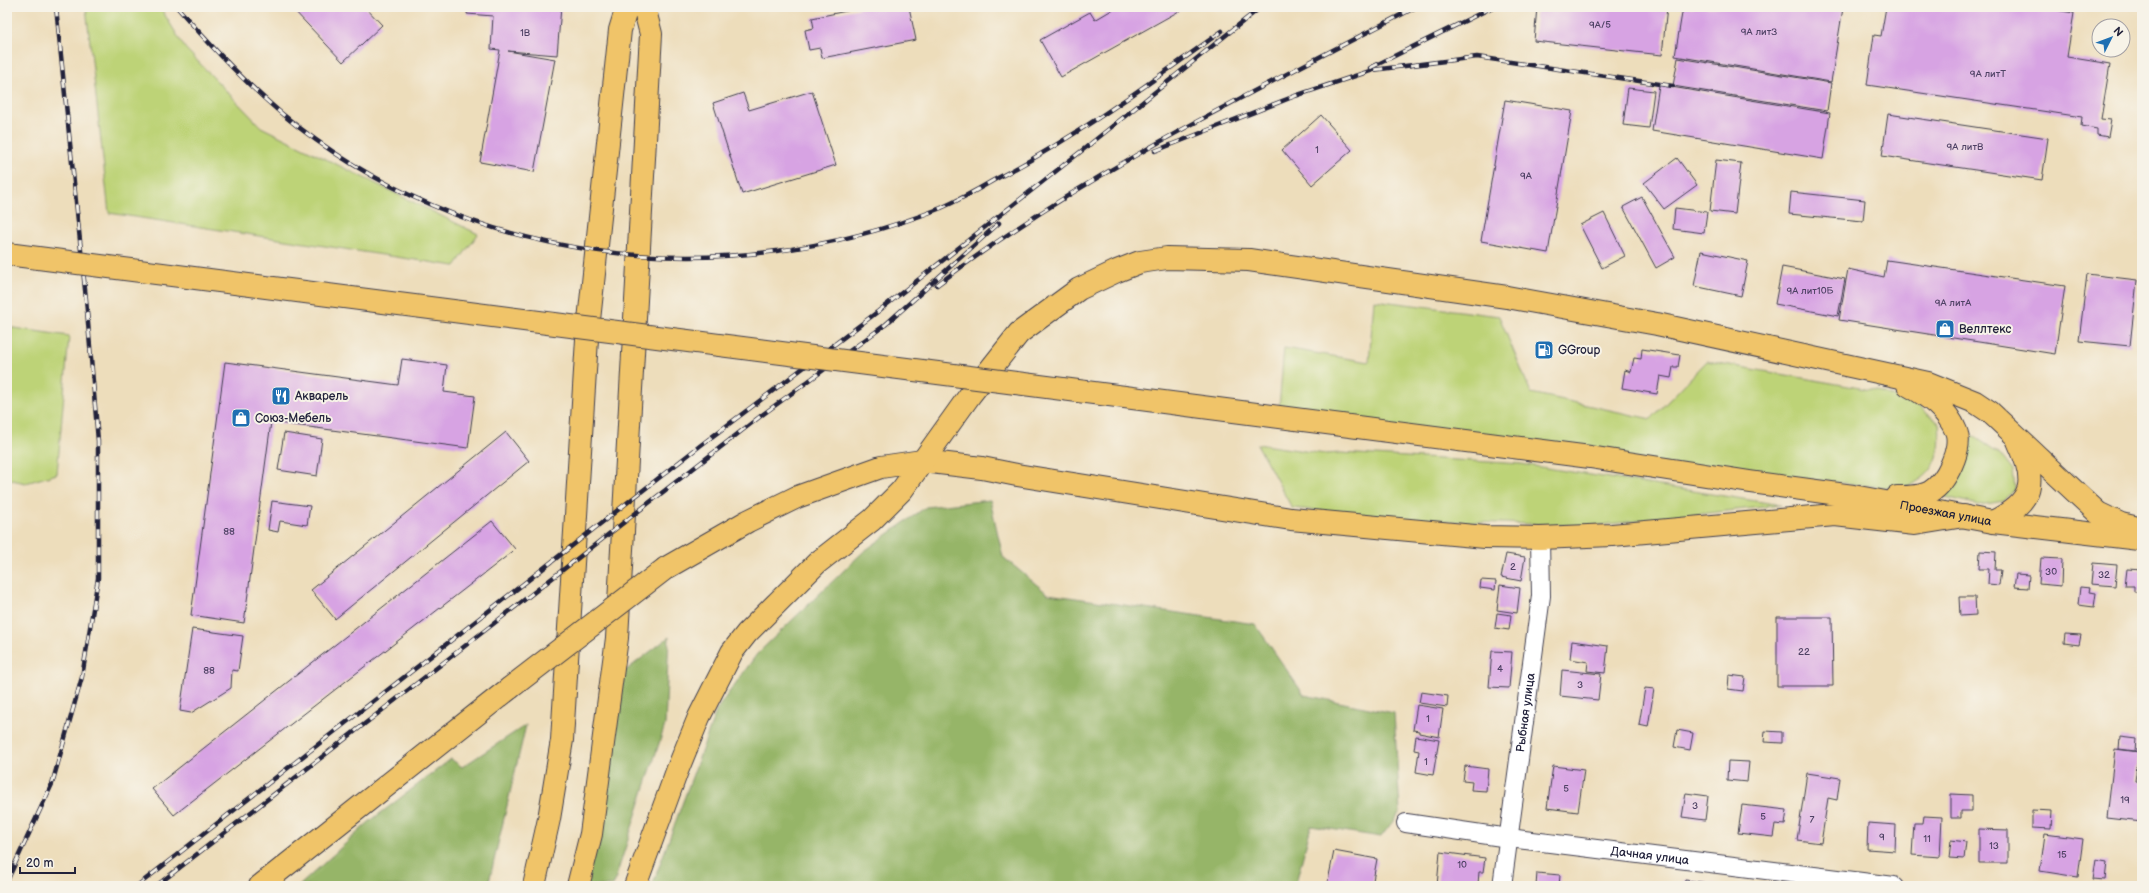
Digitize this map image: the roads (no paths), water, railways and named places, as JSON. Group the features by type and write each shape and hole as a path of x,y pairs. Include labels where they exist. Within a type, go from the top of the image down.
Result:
{"main road":[{"path":"534,886 549,819 562,740 587,339 620,30 627,7"},
{"path":"578,886 591,834 617,638 651,34 644,7"},
{"name":"Проезжая улица","path":"7,254 1583,456 1750,482 1853,496 1993,522 2142,539"},
{"path":"635,886 698,718 732,652 747,633 817,563 872,520 902,490 997,358 1019,333 1060,302 1100,278 1140,262 1167,258 1197,257 1249,260 1507,297 1657,324 1928,382 1975,402 1990,412 2098,513 2121,524 2142,529"},
{"path":"1853,496 1898,498 1917,496 1931,492 1947,473 1958,449 1957,432 1947,414 1920,392 1882,372"},
{"path":"1993,522 2012,512 2024,499 2030,484 2027,460 2014,433"},
{"path":"260,886 510,688 666,568 748,521 797,497 881,468 922,461 982,468 1017,476 1291,519 1449,534 1540,538 1612,535 1835,515 1915,524 1964,516"}],"street":[{"name":"Рыбная улица","path":"1502,886 1540,596 1540,538"},
{"name":"Дачная улица","path":"1406,823 1509,838 1894,886"}],"railway":[{"path":"7,881 52,784 82,677 98,578 98,441 86,299 56,7"},
{"path":"177,7 227,62 281,113 353,165 431,205 513,233 598,251 684,257 771,252 857,235 941,208 1024,164 1111,110 1222,31"},
{"path":"137,886 701,445 876,313 1261,7"},
{"path":"937,285 993,244 1110,170 1170,136 1416,7"},
{"path":"1370,68 1493,7"},
{"path":"1155,151 1295,96 1373,70 1477,57 1673,86"},
{"path":"156,886 762,415 885,325 999,223"}],"place":[{"name":"Веллтекс","path":"1945,329"},
{"name":"GGroup","path":"1544,350"},
{"name":"Акварель","path":"281,396"},
{"name":"Союз-Мебель","path":"241,418"}]}
